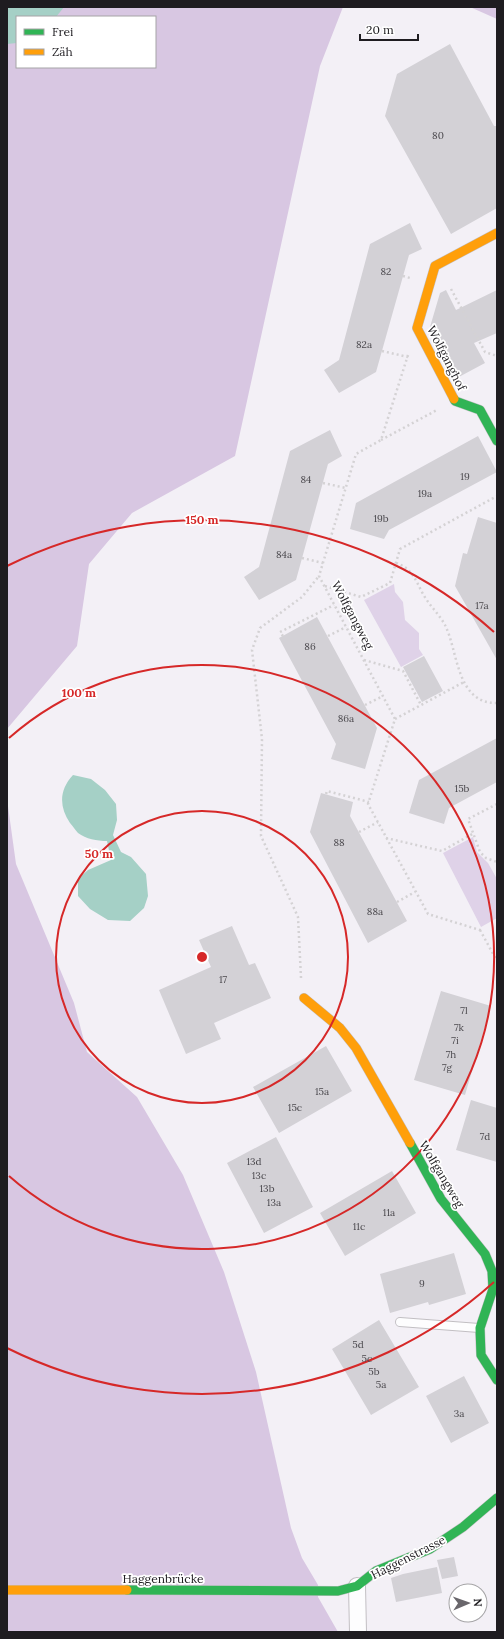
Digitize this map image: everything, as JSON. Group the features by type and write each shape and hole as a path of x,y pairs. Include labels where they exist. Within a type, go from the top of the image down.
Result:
{"street":[{"name":"Wolfganghof","path":"497,233 435,266 417,328 455,400 480,410 497,441"},
{"name":"Wolfgangweg","path":"304,998 340,1028 356,1048 441,1199 485,1254 492,1271 493,1289 480,1328 481,1355 497,1380"},
{"name":"Haggenstrasse","path":"318,1591 338,1591 357,1586 376,1571 430,1549 463,1527 497,1498"},
{"path":"357,1586 358,1632"},
{"name":"Haggenbrücke","path":"7,1590 318,1591"}],"lane":[{"path":"400,1322 480,1328"}],"path":[{"path":"449,286 485,352 497,356"},
{"path":"381,440 417,328"},
{"path":"382,351 408,357"},
{"name":"Wolfgangweg","path":"395,719 319,576 356,454 455,400"},
{"path":"323,483 346,488"},
{"path":"324,586 361,597 390,583 400,549 497,496"},
{"path":"302,558 323,563"},
{"path":"396,563 402,565 410,571 428,602 445,625 455,661 464,682 471,692 480,699 490,703 497,703"},
{"path":"304,998 299,964 298,917 260,836 262,739 252,650 260,628 302,597 319,576"},
{"path":"283,636 280,632 334,605"},
{"path":"328,636 346,627"},
{"path":"363,660 404,671 421,705"},
{"path":"464,682 395,719 368,804 428,914 481,930 497,961"},
{"path":"365,705 382,696"},
{"path":"326,794 327,791 369,802"},
{"path":"497,804 468,819 478,848 483,856 497,862"},
{"path":"359,832 378,822"},
{"path":"386,838 442,851 474,833"},
{"path":"396,902 415,892"}],"shaded area":[{"path":"7,7 343,7 320,66 235,456 132,513 89,564 77,646 7,729"},
{"path":"7,7 64,7 57,16 16,16 16,43 7,44"},
{"path":"470,7 497,7 497,19"},
{"path":"394,584 395,592 403,602 405,620 419,633 419,649 423,655 401,667 364,600"},
{"path":"73,775 91,779 105,790 116,804 117,820 113,835 121,852 131,857 146,874 148,896 144,908 130,921 108,920 90,909 78,896 78,879 88,870 111,860 107,841 99,841 84,837 76,831 66,817 62,805 63,793 68,781"},
{"path":"7,799 16,864 74,1003 87,1052 137,1097 183,1175 224,1272 256,1372 291,1528 302,1558 318,1585 318,1597 338,1632 7,1632"},
{"path":"473,837 477,852 488,863 497,879 497,918 481,927 443,853"}],"building":[{"path":"450,44 494,126 497,126 497,208 451,234 385,116 397,74"},
{"path":"410,223 422,249 409,255 376,372 339,393 324,370 339,360 370,244"},
{"path":"446,290 456,310 497,290 497,333 474,343 485,363 457,378 430,327 440,293"},
{"path":"330,430 342,456 328,464 296,580 259,600 244,577 259,567 290,451"},
{"path":"478,436 497,472 389,530 384,539 350,529 356,503"},
{"path":"478,517 497,523 497,660 455,586 463,553 467,554"},
{"path":"317,617 377,728 365,769 331,759 336,744 279,638"},
{"path":"424,656 443,691 422,702 403,667"},
{"path":"497,738 497,782 449,808 444,824 409,813 419,780"},
{"path":"321,793 353,802 350,816 407,921 368,943 310,832"},
{"path":"232,926 249,965 255,963 271,998 214,1023 221,1039 186,1054 159,990 211,967 199,940"},
{"path":"441,991 491,1006 465,1095 414,1080"},
{"path":"326,1046 352,1091 279,1133 253,1087"},
{"path":"471,1100 497,1108 497,1162 456,1150"},
{"path":"276,1137 313,1207 264,1233 227,1163"},
{"path":"392,1171 416,1213 345,1256 320,1213"},
{"path":"454,1253 466,1294 429,1305 428,1302 390,1313 380,1274"},
{"path":"379,1320 419,1387 371,1415 332,1349"},
{"path":"464,1376 489,1423 451,1443 426,1396"},
{"path":"454,1557 458,1576 442,1579 437,1560"},
{"path":"437,1567 442,1593 396,1602 391,1578"}],"traffic: fast":[{"path":"454,399 455,401 480,410 497,441"},
{"path":"410,1143 441,1199 485,1254 492,1271 493,1289 480,1328 481,1355 497,1380"},
{"path":"127,1590 338,1591 357,1586 376,1571 430,1549 463,1527 497,1498"}],"traffic: slow":[{"path":"454,399 417,328 435,266 497,233"},
{"path":"304,998 340,1028 356,1048 410,1143"},
{"path":"7,1590 127,1590"}]}
